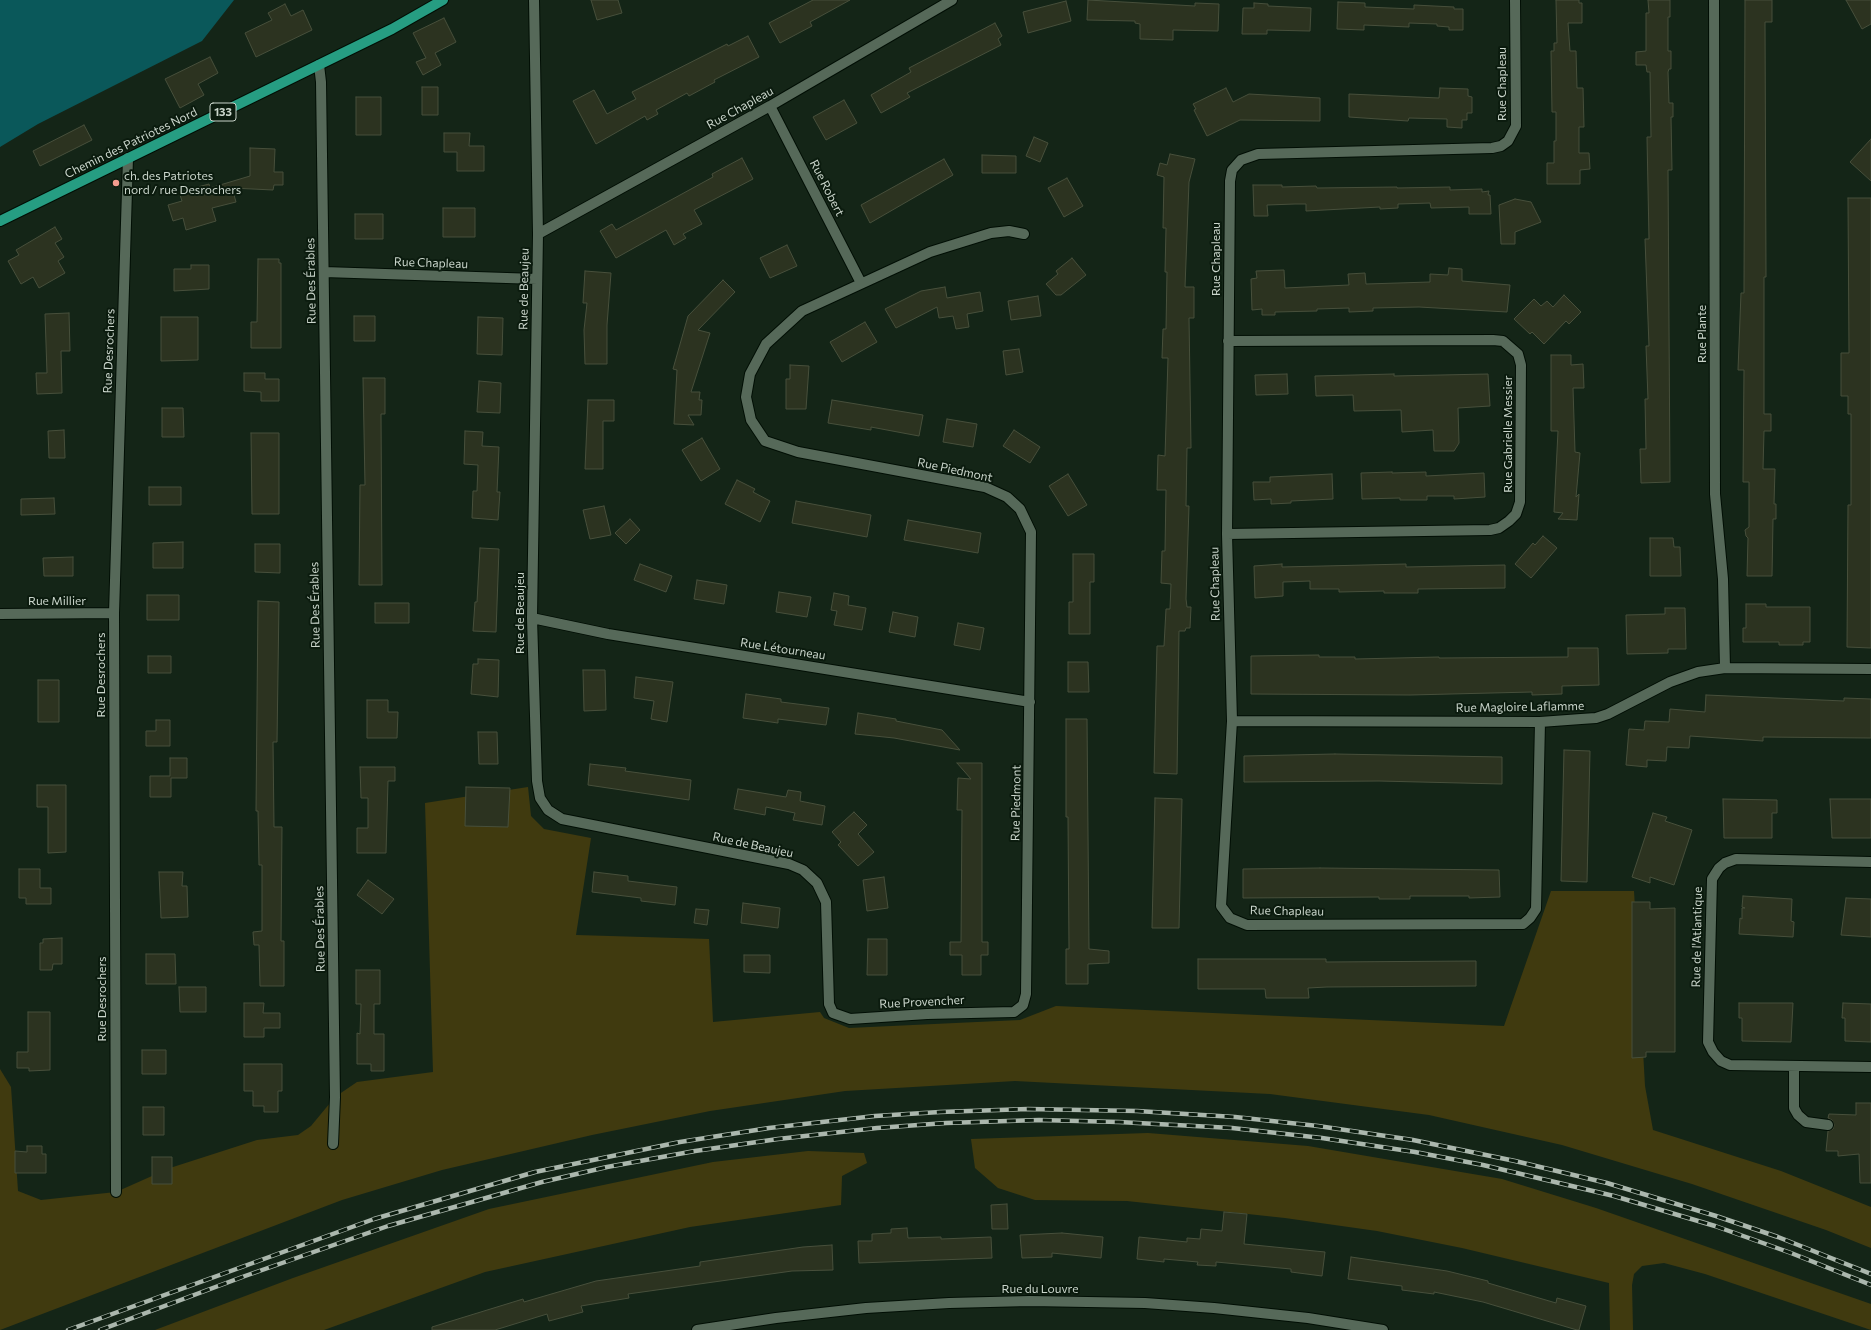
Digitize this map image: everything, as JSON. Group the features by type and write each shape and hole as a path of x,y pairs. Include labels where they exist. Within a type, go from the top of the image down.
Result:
{"main road":[{"name":"Chemin des Patriotes Nord","path":"0,221 392,29 443,0"}],"street":[{"name":"Rue de Beaujeu","path":"534,0 538,234 532,618 538,782 540,798 548,810 562,819 789,864 803,870 817,883 826,902 829,1004 833,1012"},
{"name":"Rue Chapleau","path":"538,234 770,106 952,0"},
{"name":"Rue Chapleau","path":"1515,0 1516,126 1508,141 1501,146 1484,148 1258,154 1241,160 1232,170 1230,181 1227,534 1232,721 1221,906 1230,918 1247,925 1523,924 1530,918 1536,909 1540,722"},
{"name":"Rue Plante","path":"1714,0 1715,494 1723,579 1725,668"},
{"name":"Rue Des Érables","path":"319,65 321,82 324,272 335,1097 333,1144"},
{"name":"Rue Robert","path":"770,106 861,283"},
{"name":"Rue Desrochers","path":"116,1192 114,614 128,158"},
{"name":"Rue Piedmont","path":"1014,1012 1023,1004 1026,994 1031,532 1020,509 1007,497 985,488 798,452 765,441 751,420 746,397 750,374 766,344 784,326 802,312 861,283 930,252 991,233 1009,231 1024,234"},
{"name":"Rue Chapleau","path":"324,272 537,279"},
{"name":"Rue Gabrielle Messier","path":"1227,534 1490,530 1500,528 1516,514 1520,502 1521,364 1518,354 1503,341 1493,340 1228,341"},
{"name":"Rue Millier","path":"0,614 114,614"},
{"name":"Rue Létourneau","path":"532,618 608,634 1030,702"},
{"name":"Rue Magloire Laflamme","path":"1232,721 1540,722 1596,718 1685,675 1725,668 1871,669"},
{"name":"Rue de l'Atlantique","path":"1871,862 1736,859 1725,863 1712,879 1708,1042 1713,1052 1721,1061 1730,1065 1871,1067"},
{"name":"Rue Provencher","path":"833,1012 850,1019 927,1014 1014,1012"},
{"path":"1794,1066 1794,1108 1798,1115 1806,1122 1828,1125"},
{"name":"Rue du Louvre","path":"697,1330 776,1318 866,1308 942,1303 1030,1301 1145,1303 1214,1308 1308,1318 1383,1330"}],"shaded area":[{"path":"528,787 531,816 544,829 591,838 576,935 709,939 713,1022 820,1012 824,1018 849,1028 1020,1020 1056,1006 1504,1026 1551,891 1634,891 1645,1086 1653,1130 1781,1171 1871,1207 1871,1248 1826,1230 1692,1184 1562,1145 1429,1115 1270,1094 1015,1081 845,1091 710,1111 592,1135 442,1170 342,1200 0,1330 0,1069 11,1087 18,1191 41,1200 116,1192 170,1168 257,1140 298,1135 311,1126 335,1097 357,1082 433,1072 425,803"},
{"path":"1148,1133 1308,1146 1502,1179 1596,1208 1871,1304 1871,1330 1705,1274 1664,1263 1642,1266 1634,1274 1632,1285 1633,1330 1610,1330 1609,1283 1462,1248 1377,1231 1285,1218 1127,1201 1035,1200 998,1188 975,1168 971,1139"},
{"path":"808,1151 864,1153 867,1163 842,1176 841,1205 690,1227 485,1272 324,1330 155,1330 293,1278 489,1209 713,1162"}],"water":[{"path":"0,0 234,0 202,41 38,124 0,147"}],"building":[{"path":"591,0 618,0 622,13 597,20"},
{"path":"813,0 850,0 810,22 812,26 780,43 769,23"},
{"path":"1088,0 1195,6 1195,3 1219,4 1218,31 1173,30 1173,40 1140,39 1140,24 1135,23 1135,21 1087,20"},
{"path":"1556,0 1579,0 1579,3 1582,3 1582,23 1568,23 1570,51 1576,51 1577,88 1583,88 1584,127 1579,127 1579,153 1589,153 1590,169 1580,170 1580,184 1547,184 1547,163 1554,163 1554,141 1556,141 1556,112 1552,112 1551,51 1554,51 1554,43 1557,43"},
{"path":"1648,0 1670,0 1670,17 1668,17 1668,51 1671,51 1671,69 1669,69 1668,72 1669,103 1673,103 1673,117 1671,117 1672,170 1668,170 1670,482 1641,483 1640,449 1646,449 1645,399 1648,399 1646,346 1649,346 1645,239 1649,239 1647,137 1651,137 1650,72 1647,72 1646,65 1636,65 1636,52 1646,51 1646,13 1649,13"},
{"path":"1745,0 1772,0 1772,22 1765,22 1766,277 1764,277 1764,414 1771,414 1771,431 1764,431 1763,469 1775,469 1774,504 1776,504 1776,519 1773,519 1772,576 1747,576 1748,538 1745,530 1749,527 1749,482 1743,482 1744,370 1738,370 1741,293 1744,293"},
{"path":"1846,0 1871,0 1871,24 1862,29"},
{"path":"1066,1 1071,21 1028,33 1023,12"},
{"path":"1338,2 1365,3 1365,7 1414,9 1414,5 1454,7 1454,9 1463,9 1463,30 1449,30 1449,27 1437,26 1437,24 1409,23 1409,27 1364,25 1364,30 1337,29"},
{"path":"1254,3 1268,4 1268,6 1311,8 1310,31 1267,30 1267,34 1242,34 1243,8 1254,8"},
{"path":"285,4 291,16 303,10 312,30 256,57 245,33 272,20 268,13"},
{"path":"444,18 456,42 435,53 441,65 423,75 416,62 426,58 413,33"},
{"path":"995,23 1002,36 998,39 1001,45 907,93 910,97 881,113 871,95 911,72 909,68"},
{"path":"748,36 759,57 714,80 715,82 689,96 687,93 656,110 658,114 647,120 645,116 596,144 573,101 594,90 607,114 636,99 632,92 727,44 728,46"},
{"path":"210,57 218,73 198,84 204,95 180,108 165,79"},
{"path":"422,87 438,87 438,115 422,115"},
{"path":"1226,88 1233,102 1249,94 1320,98 1320,121 1240,120 1207,136 1194,110 1196,109 1193,104"},
{"path":"1440,88 1468,89 1468,96 1472,97 1472,113 1467,113 1467,120 1462,120 1462,128 1447,127 1447,119 1409,118 1408,121 1349,117 1349,94 1439,98"},
{"path":"356,97 381,97 381,135 356,135"},
{"path":"844,100 857,123 826,140 813,117"},
{"path":"84,125 92,140 40,166 33,151"},
{"path":"444,133 470,133 469,146 484,146 484,171 457,171 457,152 444,152"},
{"path":"1034,137 1048,143 1040,162 1026,156"},
{"path":"1871,139 1871,181 1850,162"},
{"path":"250,148 275,149 274,172 283,172 283,185 274,185 273,190 232,188 236,202 212,208 216,221 186,230 183,218 173,221 168,205 182,201 179,192 209,184 210,188 250,176"},
{"path":"1170,154 1195,159 1189,182 1185,287 1194,287 1194,318 1189,318 1191,448 1187,448 1186,506 1189,506 1186,599 1187,607 1191,607 1190,628 1186,628 1185,631 1179,631 1177,774 1154,773 1157,646 1164,646 1166,609 1170,609 1171,584 1161,583 1162,551 1165,551 1166,490 1157,490 1158,455 1165,456 1168,358 1162,358 1163,329 1166,329 1167,272 1165,272 1166,228 1163,228 1164,177 1157,175 1160,163 1167,165"},
{"path":"982,155 1016,156 1016,173 982,173"},
{"path":"742,158 753,179 694,210 702,224 683,234 686,238 674,245 666,230 616,258 600,231 612,224 616,230 713,177 712,174"},
{"path":"944,159 953,175 870,223 861,205"},
{"path":"1067,178 1083,206 1064,217 1048,188"},
{"path":"1253,185 1282,185 1282,187 1316,186 1317,188 1450,187 1450,190 1482,189 1482,192 1489,191 1488,195 1490,195 1491,214 1469,214 1469,207 1431,208 1430,203 1398,204 1398,208 1380,209 1380,207 1306,211 1306,204 1295,204 1267,205 1268,216 1254,216"},
{"path":"1848,198 1871,198 1871,648 1847,647 1848,505 1851,505 1851,414 1848,414 1848,396 1841,396 1841,353 1849,353"},
{"path":"1515,199 1531,202 1541,222 1515,232 1515,244 1501,244 1499,205"},
{"path":"443,208 475,208 475,237 443,237"},
{"path":"355,214 383,214 383,239 355,239"},
{"path":"55,227 62,239 55,243 64,257 58,261 65,273 39,288 33,277 21,284 8,261 19,255 16,250"},
{"path":"787,245 797,266 770,278 760,258"},
{"path":"1072,258 1086,275 1061,295 1056,295 1046,284 1058,274 1056,271"},
{"path":"258,259 279,259 279,263 281,263 281,348 251,348 251,322 257,322"},
{"path":"191,265 209,265 209,289 174,291 174,269 191,269"},
{"path":"1449,268 1462,269 1462,281 1510,285 1507,312 1419,307 1373,308 1373,311 1349,312 1349,308 1317,309 1317,311 1275,312 1275,315 1262,315 1262,309 1252,310 1251,279 1257,278 1256,271 1284,270 1285,288 1349,285 1348,274 1365,273 1366,284 1430,282 1430,274 1448,275"},
{"path":"585,271 611,273 607,325 607,364 585,364 584,330 587,303 583,303"},
{"path":"723,280 735,292 698,330 710,333 691,392 700,392 699,400 702,400 701,415 688,415 694,425 674,424 677,370 673,369 688,316"},
{"path":"945,287 947,298 980,292 983,311 967,314 969,327 956,329 953,316 939,318 937,307 896,328 885,309 921,291"},
{"path":"1564,295 1581,312 1569,324 1566,321 1544,344 1532,332 1530,334 1514,319 1534,299 1541,306 1547,301 1553,307"},
{"path":"1038,296 1041,316 1011,320 1008,301"},
{"path":"69,313 70,351 61,351 62,393 37,394 36,373 47,373 45,314"},
{"path":"354,316 375,316 375,341 354,341"},
{"path":"161,317 198,317 198,360 161,361"},
{"path":"478,317 503,318 502,355 477,354"},
{"path":"865,322 877,342 842,362 830,342"},
{"path":"1019,349 1023,372 1006,375 1003,351"},
{"path":"1551,355 1571,355 1571,365 1583,364 1584,388 1573,388 1575,452 1580,453 1576,497 1579,494 1577,520 1558,519 1563,513 1554,512 1558,431 1551,431"},
{"path":"790,365 809,366 806,409 786,409 786,379 790,379"},
{"path":"244,373 265,373 265,379 279,379 279,401 261,401 261,392 244,391"},
{"path":"1287,374 1288,394 1256,395 1255,375"},
{"path":"1394,374 1394,376 1488,374 1490,406 1458,408 1459,443 1454,451 1434,451 1433,430 1402,432 1401,410 1354,411 1353,395 1316,396 1315,376"},
{"path":"363,378 385,378 385,414 381,414 382,585 359,585 360,485 365,485"},
{"path":"479,381 501,383 500,413 477,412"},
{"path":"588,400 614,400 614,421 603,421 603,469 585,469"},
{"path":"832,400 923,415 919,436 871,427 871,430 828,423"},
{"path":"162,408 183,408 184,437 162,437"},
{"path":"947,419 977,424 973,447 943,442"},
{"path":"64,430 65,458 49,458 48,431"},
{"path":"1014,430 1040,447 1030,463 1003,446"},
{"path":"465,431 483,432 482,446 499,447 497,492 500,492 498,520 472,518 473,491 477,491 478,465 464,464"},
{"path":"251,433 279,433 279,514 252,514"},
{"path":"702,438 720,469 701,481 682,450"},
{"path":"1426,472 1426,476 1484,473 1485,497 1454,499 1454,496 1427,496 1427,500 1400,500 1400,498 1362,499 1361,473"},
{"path":"1068,474 1087,505 1068,516 1049,486"},
{"path":"1332,474 1333,499 1291,501 1291,503 1271,504 1271,499 1254,500 1253,482 1270,482 1270,477"},
{"path":"737,480 755,489 753,492 770,501 760,522 725,504"},
{"path":"149,487 181,487 181,505 149,505"},
{"path":"54,498 55,514 21,515 21,499"},
{"path":"796,501 871,515 867,537 792,523"},
{"path":"604,506 611,535 590,539 583,510"},
{"path":"630,519 640,530 626,544 615,533"},
{"path":"908,520 981,533 978,553 904,540"},
{"path":"1543,536 1557,548 1531,578 1515,564 1533,543 1535,545"},
{"path":"1650,538 1673,538 1674,547 1680,547 1681,576 1650,576"},
{"path":"183,542 183,568 153,568 153,543"},
{"path":"255,544 280,544 280,573 255,572"},
{"path":"480,548 499,549 496,632 473,631 475,602 477,602"},
{"path":"1073,554 1094,554 1094,582 1090,582 1090,634 1069,634 1069,602 1073,602"},
{"path":"73,557 73,576 44,576 43,558"},
{"path":"640,564 672,576 666,592 634,580"},
{"path":"1282,564 1282,567 1406,564 1406,567 1505,565 1505,588 1418,589 1418,593 1384,593 1384,591 1339,592 1339,589 1310,589 1310,581 1283,582 1283,596 1255,598 1254,566"},
{"path":"697,580 727,585 724,604 694,599"},
{"path":"779,592 811,597 807,617 776,612"},
{"path":"834,593 849,596 848,605 866,608 862,630 834,625 837,611 831,610"},
{"path":"147,595 179,595 179,620 147,620"},
{"path":"258,601 279,602 277,742 273,742 274,827 282,827 281,941 284,941 284,986 260,986 259,945 254,945 253,932 262,931 262,865 259,865 258,811 256,811"},
{"path":"375,603 409,603 409,623 375,623"},
{"path":"1746,604 1766,604 1766,607 1810,607 1810,642 1803,642 1803,645 1779,645 1779,642 1743,642 1743,628 1746,628"},
{"path":"1665,608 1685,608 1686,649 1668,649 1668,653 1627,654 1626,615 1665,614"},
{"path":"893,612 918,617 915,637 889,632"},
{"path":"958,623 984,628 980,650 954,645"},
{"path":"1568,648 1598,648 1599,685 1562,686 1562,694 1532,695 1532,692 1410,695 1251,694 1251,656 1319,655 1319,657 1355,657 1355,659 1439,657 1568,657"},
{"path":"148,656 171,656 171,673 148,673"},
{"path":"478,659 499,660 498,697 471,694 473,664 478,664"},
{"path":"1068,662 1088,662 1089,692 1068,692"},
{"path":"583,670 605,670 606,710 584,711"},
{"path":"636,677 673,682 667,722 651,719 654,701 634,698"},
{"path":"38,680 59,680 59,722 38,722"},
{"path":"746,694 781,699 781,702 829,708 826,725 778,719 778,723 743,718"},
{"path":"1706,695 1844,701 1844,698 1871,699 1871,738 1763,737 1763,741 1690,736 1689,748 1667,747 1666,761 1647,760 1647,767 1626,765 1629,729 1644,730 1645,721 1669,722 1670,709 1705,712"},
{"path":"367,700 388,700 388,712 398,712 397,738 367,738"},
{"path":"858,713 896,719 896,721 942,730 960,750 894,738 855,734"},
{"path":"1066,719 1087,719 1089,949 1109,951 1109,963 1088,964 1088,984 1066,984 1066,949 1069,949 1068,817 1066,817"},
{"path":"156,720 170,720 170,746 146,746 146,731 156,731"},
{"path":"478,732 497,732 498,764 479,764"},
{"path":"1564,750 1590,751 1587,882 1561,881"},
{"path":"1335,754 1502,757 1502,784 1379,781 1244,782 1244,756"},
{"path":"170,758 187,758 187,778 171,778 171,797 150,797 150,776 170,776"},
{"path":"957,763 982,763 982,942 988,942 988,955 981,955 981,975 962,975 962,955 950,955 950,942 961,942 962,810 957,810 958,778 971,779"},
{"path":"590,764 626,768 625,771 691,780 689,800 588,785"},
{"path":"360,767 395,767 395,781 388,781 386,853 357,853 357,828 368,828 368,798 361,798"},
{"path":"37,785 66,785 66,852 48,853 48,807 37,807"},
{"path":"466,787 510,788 508,827 465,826"},
{"path":"738,789 786,797 788,790 801,792 800,801 825,806 822,825 793,820 795,813 766,807 765,815 734,809"},
{"path":"1155,798 1182,799 1179,928 1152,928"},
{"path":"1723,799 1777,800 1777,813 1772,813 1772,838 1724,838"},
{"path":"1830,799 1871,799 1871,838 1832,838"},
{"path":"854,812 867,825 858,834 874,852 858,866 838,845 841,842 832,832"},
{"path":"1653,813 1667,817 1665,821 1692,830 1674,885 1650,877 1650,883 1632,877"},
{"path":"1320,868 1499,870 1500,897 1469,898 1469,896 1410,896 1410,899 1379,899 1379,897 1243,898 1243,869"},
{"path":"19,869 40,869 40,888 51,888 51,904 26,904 26,898 19,898"},
{"path":"159,872 183,872 182,886 187,886 188,917 161,918"},
{"path":"594,872 628,876 628,881 677,887 675,905 641,901 641,898 592,892"},
{"path":"884,877 888,908 867,911 863,880"},
{"path":"368,880 394,899 382,914 357,895"},
{"path":"1743,896 1792,899 1791,921 1794,922 1793,937 1739,934 1740,918 1742,919 1742,908 1745,908 1742,907"},
{"path":"1846,898 1871,899 1871,937 1841,935"},
{"path":"1632,902 1650,902 1650,909 1675,908 1675,1052 1646,1052 1646,1057 1632,1058"},
{"path":"743,903 780,908 778,928 741,923"},
{"path":"696,909 709,910 707,925 694,923"},
{"path":"62,938 62,964 53,964 52,970 40,970 40,943 43,943 43,939"},
{"path":"868,939 887,939 887,975 867,975"},
{"path":"146,954 175,954 176,984 146,984"},
{"path":"744,955 770,955 770,973 744,972"},
{"path":"1198,959 1326,959 1326,962 1476,961 1476,986 1308,988 1309,998 1266,998 1265,989 1198,989"},
{"path":"356,970 380,970 380,1004 374,1004 374,1034 384,1034 384,1071 371,1071 371,1064 357,1064 357,1033 360,1034 361,1004 356,1004"},
{"path":"179,987 206,987 206,1012 180,1012"},
{"path":"244,1003 264,1003 263,1013 280,1013 280,1028 264,1028 264,1037 244,1037"},
{"path":"1739,1003 1793,1003 1791,1042 1742,1041 1742,1018 1739,1018"},
{"path":"1843,1003 1871,1004 1871,1042 1845,1041 1845,1018 1842,1018"},
{"path":"28,1012 50,1012 50,1070 29,1071 29,1068 17,1068 17,1052 28,1052"},
{"path":"142,1050 166,1050 166,1074 142,1074"},
{"path":"244,1064 282,1064 282,1091 278,1091 278,1112 264,1112 264,1106 253,1106 253,1091 244,1091"},
{"path":"1856,1103 1871,1103 1871,1183 1860,1183 1859,1154 1838,1156 1838,1151 1826,1151 1828,1131 1833,1129 1834,1125 1832,1120 1828,1118 1829,1114 1856,1115"},
{"path":"143,1107 164,1107 164,1135 143,1135"},
{"path":"27,1146 42,1146 42,1154 46,1154 46,1173 15,1173 15,1151 27,1152"},
{"path":"152,1157 172,1157 172,1184 152,1184"},
{"path":"1007,1204 1008,1229 992,1229 991,1205"},
{"path":"1224,1212 1247,1214 1244,1244 1325,1252 1322,1276 1291,1272 1291,1269 1216,1262 1216,1266 1197,1265 1198,1262 1164,1259 1164,1262 1137,1259 1139,1237 1187,1242 1187,1238 1200,1239 1201,1229 1222,1231"},
{"path":"907,1228 908,1238 941,1237 941,1239 991,1237 992,1258 859,1263 858,1241 872,1241 872,1234 891,1233 891,1229"},
{"path":"1062,1233 1103,1237 1101,1258 1052,1253 1052,1257 1022,1258 1020,1235"},
{"path":"832,1245 833,1270 792,1271 628,1294 629,1298 581,1306 583,1312 549,1321 547,1314 495,1330 432,1330 432,1327 523,1299 524,1302 596,1281 700,1266 700,1262 803,1247"},
{"path":"1351,1257 1447,1271 1488,1281 1488,1283 1556,1303 1557,1298 1586,1306 1579,1330 1577,1330 1483,1302 1434,1292 1434,1294 1402,1290 1402,1286 1348,1279"}],"railway":[{"path":"68,1330 374,1219 535,1172 680,1142 769,1128 875,1116 1028,1109 1137,1111 1235,1117 1318,1126 1413,1140 1515,1161 1607,1183 1716,1216 1778,1237 1871,1274"},
{"path":"100,1330 245,1276 388,1226 542,1182 607,1167 695,1151 778,1139 877,1128 946,1123 1039,1120 1119,1122 1232,1128 1322,1138 1415,1152 1483,1165 1614,1196 1715,1226 1791,1253 1871,1285"}],"place":[{"name":"ch. des Patriotes nord / rue Desrochers","path":"116,183"}]}
